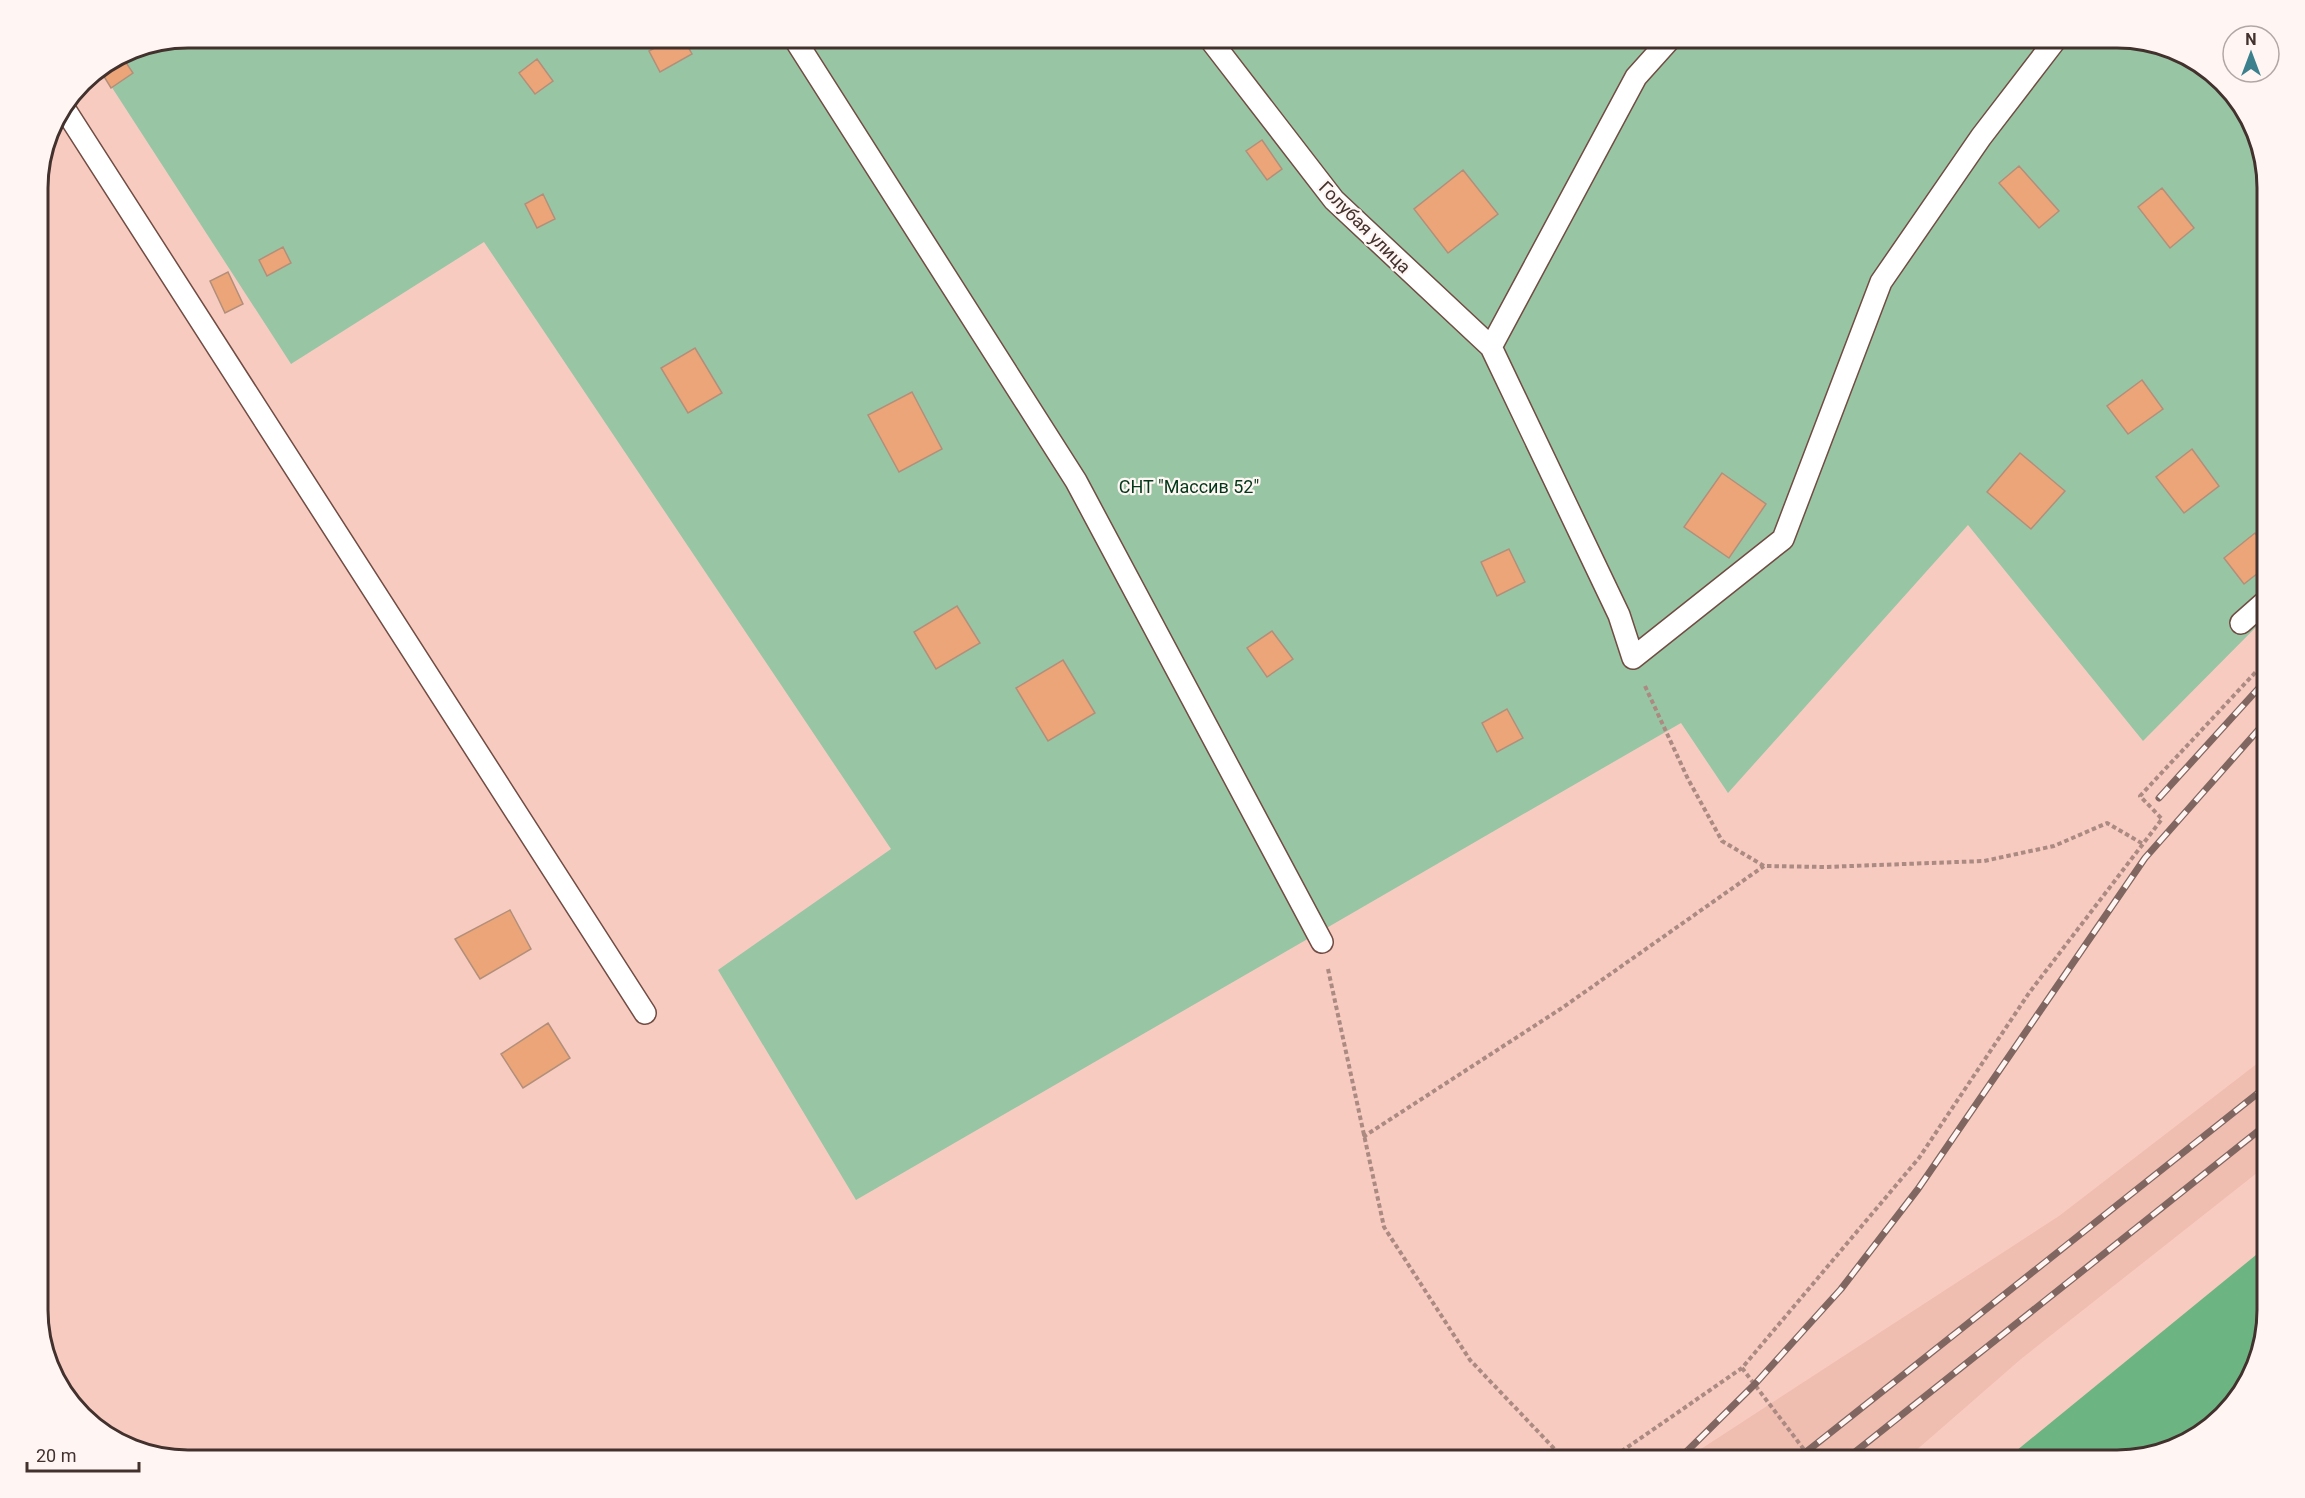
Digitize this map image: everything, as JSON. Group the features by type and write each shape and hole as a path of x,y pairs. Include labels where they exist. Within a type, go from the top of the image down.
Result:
{"lane":[{"path":"800,48 1076,481 1322,942"},
{"name":"Голубая улица","path":"1217,48 1334,200 1491,347"},
{"path":"1662,48 1636,77 1491,347 1619,615 1633,658 1783,539 1881,282 1981,137 2049,48"},
{"path":"69,115 645,1012"},
{"path":"2241,623 2257,609"}],"path":[{"path":"1633,658 1663,727 1722,841 1764,866 1825,867 1984,861 2054,846 2107,823 2143,844"},
{"path":"1625,1450 1742,1368 1919,1158 2029,993 2162,819 2139,796 2257,672"},
{"path":"1363,1137 1562,1008 1764,866"},
{"path":"1322,942 1344,1033 1363,1137 1384,1227 1470,1360 1555,1450"},
{"path":"1742,1368 1804,1450"}],"shaded area":[{"path":"2257,1064 2257,1173 2021,1359 1916,1450 1699,1450 2059,1216"}],"green space":[{"name":"СНТ \"Массив 52\"","path":"179,48 2126,48 2162,55 2179,62 2209,83 2222,96 2243,126 2252,152 2257,188 2257,626 2143,741 1968,525 1728,793 1681,723 856,1200 718,970 891,849 484,242 291,364 105,76 126,62 143,55"},
{"path":"2257,1254 2256,1328 2250,1355 2233,1388 2209,1415 2179,1436 2144,1447 2126,1450 2017,1450"}],"building":[{"path":"655,48 689,48 692,54 660,72 649,51"},
{"path":"537,59 553,81 535,94 519,73"},
{"path":"126,62 133,73 111,88 104,77"},
{"path":"1262,140 1282,169 1267,180 1246,151"},
{"path":"2019,166 2059,211 2039,228 1999,183"},
{"path":"1463,170 1498,214 1448,253 1414,209"},
{"path":"2162,188 2194,228 2170,248 2138,207"},
{"path":"543,194 555,219 537,228 525,204"},
{"path":"283,247 291,263 267,276 259,260"},
{"path":"228,272 243,304 225,313 210,281"},
{"path":"695,348 722,393 688,413 661,368"},
{"path":"2142,380 2163,409 2128,434 2107,406"},
{"path":"912,392 942,449 899,472 868,415"},
{"path":"2192,449 2219,486 2184,513 2156,477"},
{"path":"2020,453 2065,491 2031,529 1987,492"},
{"path":"1722,473 1766,504 1729,558 1684,527"},
{"path":"2255,533 2257,536 2257,574 2244,584 2224,558"},
{"path":"1509,549 1525,582 1497,596 1481,562"},
{"path":"957,606 980,643 936,669 914,632"},
{"path":"1272,631 1293,659 1267,677 1247,648"},
{"path":"1063,660 1095,713 1048,741 1016,688"},
{"path":"1507,709 1523,738 1497,752 1482,723"},
{"path":"510,910 531,949 480,979 455,939"},
{"path":"548,1023 570,1058 523,1088 501,1054"}],"railway":[{"path":"2159,798 2257,690"},
{"path":"1688,1450 1755,1384 1841,1289 1918,1189 2145,858 2257,731"},
{"path":"1809,1450 2257,1094"},
{"path":"1858,1450 2257,1132"}]}
